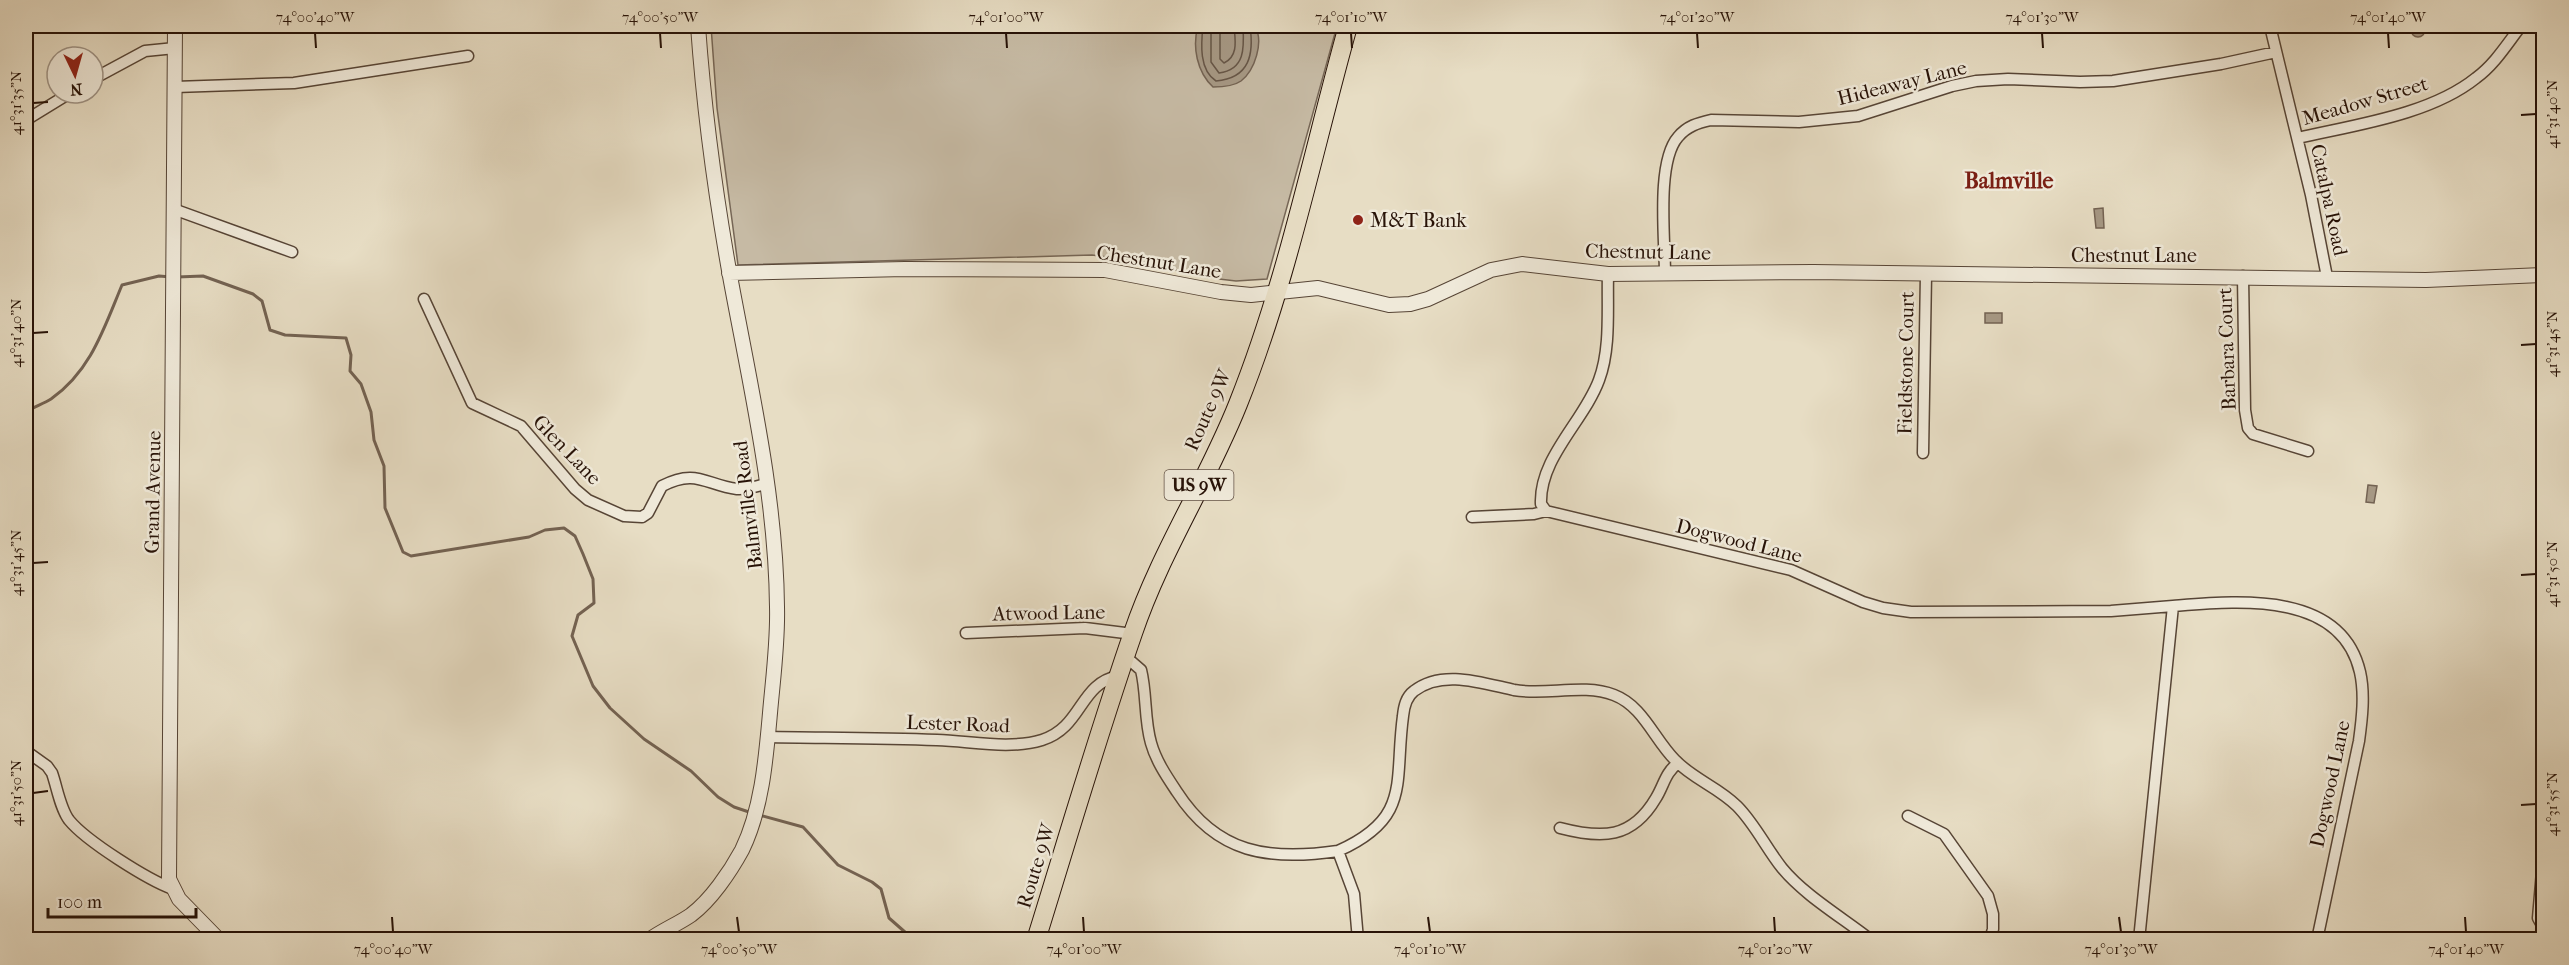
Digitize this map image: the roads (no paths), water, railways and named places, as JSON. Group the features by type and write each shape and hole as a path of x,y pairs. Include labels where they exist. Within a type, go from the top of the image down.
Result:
{"highway":[{"name":"Route 9W","path":"1036,939 1133,634 1160,567 1238,405 1276,292 1348,26"}],"street":[{"name":"Grand Avenue","path":"173,889 168,853 176,210 175,26"},
{"name":"Balmville Road","path":"649,939 690,915 716,887 740,852 756,812 768,737 777,608 775,558 758,423 729,273 703,100 698,26"},
{"name":"Catalpa Road","path":"2270,26 2298,138 2327,278"},
{"name":"Meadow Street","path":"2298,138 2422,106 2455,93 2489,66 2521,26"},
{"path":"105,73 145,51 175,48"},
{"name":"Hideaway Lane","path":"1665,274 1668,155 1678,137 1697,123 1711,120 1799,122 1858,116 1952,86 1976,81 2008,79 2112,81 2210,66 2276,52"},
{"path":"175,87 294,83 468,56"},
{"path":"26,120 50,105"},
{"path":"176,210 292,252"},
{"name":"Chestnut Lane","path":"729,273 905,269 1105,270 1221,292 1251,295 1318,288 1389,305 1410,304 1507,266 1546,265 1608,274 2243,276 2426,280 2544,275"},
{"path":"1472,517 1534,514 1546,511 1541,504 1544,478 1600,378 1605,354 1608,274"},
{"name":"Fieldstone Court","path":"1923,453 1926,274"},
{"name":"Barbara Court","path":"2243,276 2245,410 2248,428 2259,438 2308,451"},
{"name":"Glen Lane","path":"424,299 472,403 520,426 575,489 600,506 624,516 642,517 648,513 662,486 684,478 710,480 734,488 766,484"},
{"name":"Dogwood Lane","path":"1546,511 1791,570 1883,609 1911,612 2111,611 2255,602 2283,605 2325,622 2343,638 2354,654 2361,684 2362,712 2359,741 2318,939"},
{"path":"2139,939 2173,606"},
{"name":"Atwood Lane","path":"966,633 1085,628 1133,634"},
{"path":"1126,657 1141,670 1151,744 1160,764 1181,799 1205,826 1221,840 1234,846 1264,853 1301,855 1338,851 1374,831 1385,819 1397,788 1404,707 1409,695 1429,682 1456,679 1520,691 1588,691 1616,696 1633,706 1678,763 1727,796 1749,819 1783,869 1870,939"},
{"name":"Lester Road","path":"768,737 938,740 1010,745 1032,743 1063,731 1098,682 1119,676"},
{"path":"26,751 52,772 68,819 80,831 151,880 173,889 186,906 219,939"},
{"path":"1560,828 1594,836 1607,835 1636,825 1657,796 1671,768 1678,763"},
{"path":"1908,816 1944,834 1988,896 1993,914 1993,929 1989,939"},
{"path":"2544,848 2538,918 2544,929"},
{"path":"1338,851 1354,894 1358,939"}],"water":[{"path":"2418,23 2423,25 2425,30 2423,35 2418,37 2413,35 2411,30 2413,25"},
{"path":"1198,26 1255,26 1259,40 1257,55 1250,70 1241,81 1231,85 1213,87 1208,81 1197,59"},
{"path":"2103,208 2104,228 2096,228 2094,209"},
{"path":"1985,313 2002,313 2002,323 1985,323"},
{"path":"2368,485 2377,486 2374,503 2366,502"}],"waterway":[{"path":"26,412 51,399 65,388 86,362 95,348 122,285 159,276 171,277"},
{"path":"177,277 203,276 253,294 262,301 270,330 285,335 346,338 351,355 350,371 361,384 371,412 374,440 384,466 385,508 403,552 411,556 529,537 545,530 564,528 575,536 593,579 594,603 578,615 572,636 593,686 610,708 644,739 691,771 718,797 734,807 752,813"},
{"path":"759,815 803,827 838,865 881,889 889,918 914,940"}],"place":[{"name":"M&T Bank","path":"1358,220"}],"district":[{"name":"Balmville","path":"2009,181"}]}
